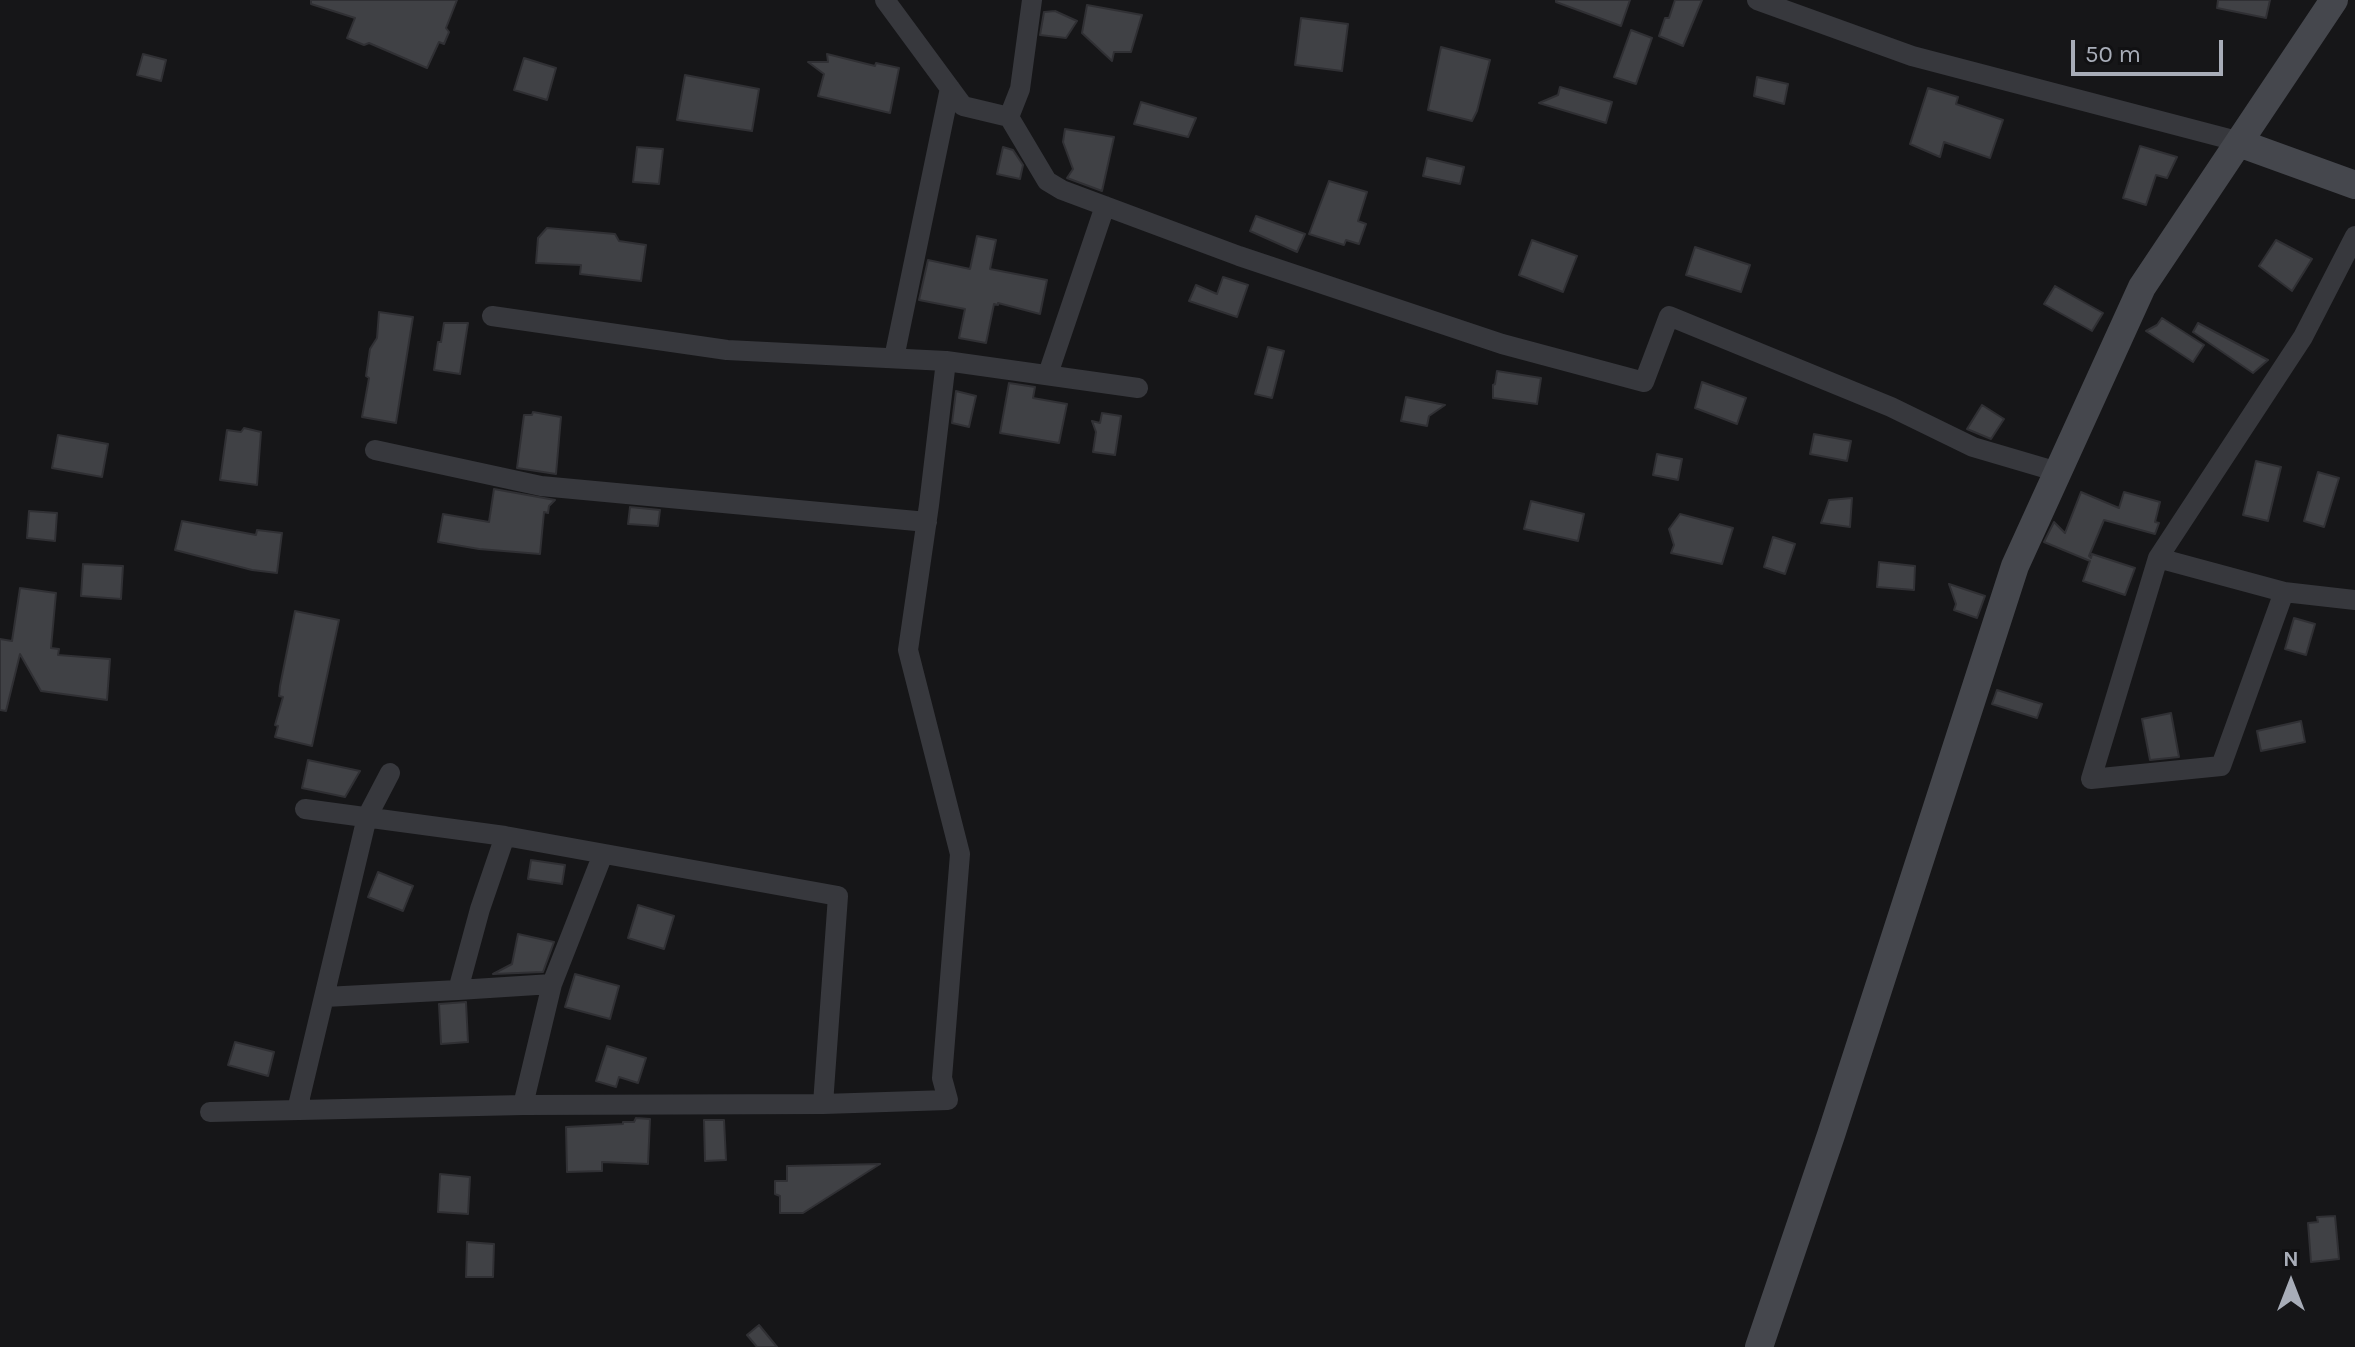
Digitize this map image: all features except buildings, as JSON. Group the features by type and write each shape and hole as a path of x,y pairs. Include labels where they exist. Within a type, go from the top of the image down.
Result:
{"street":[{"path":"885,0 963,106 1009,117 1047,181 1062,190 1239,256 1502,344 1644,382 1669,316 1891,407 1973,447 2058,472"},
{"path":"1009,117 1020,89 1032,0"},
{"path":"1757,0 1912,56 2234,141 2355,185"},
{"path":"1759,1347 2015,566 2142,287 2234,141 2334,0"},
{"path":"894,358 950,88"},
{"path":"1048,374 1105,206"},
{"path":"2284,592 2221,766 2091,779 2158,558 2303,337 2355,236"},
{"path":"492,316 727,350 946,361 1138,388"},
{"path":"210,1112 948,1100 942,1078 960,854 908,650 946,361"},
{"path":"375,450 541,486 927,522"},
{"path":"2158,558 2284,592 2355,600"},
{"path":"297,1110 367,817 390,773"},
{"path":"305,809 505,836 838,896 823,1104"},
{"path":"458,990 480,909 505,836"},
{"path":"523,1105 552,984 603,854"},
{"path":"325,997 552,984"}]}
